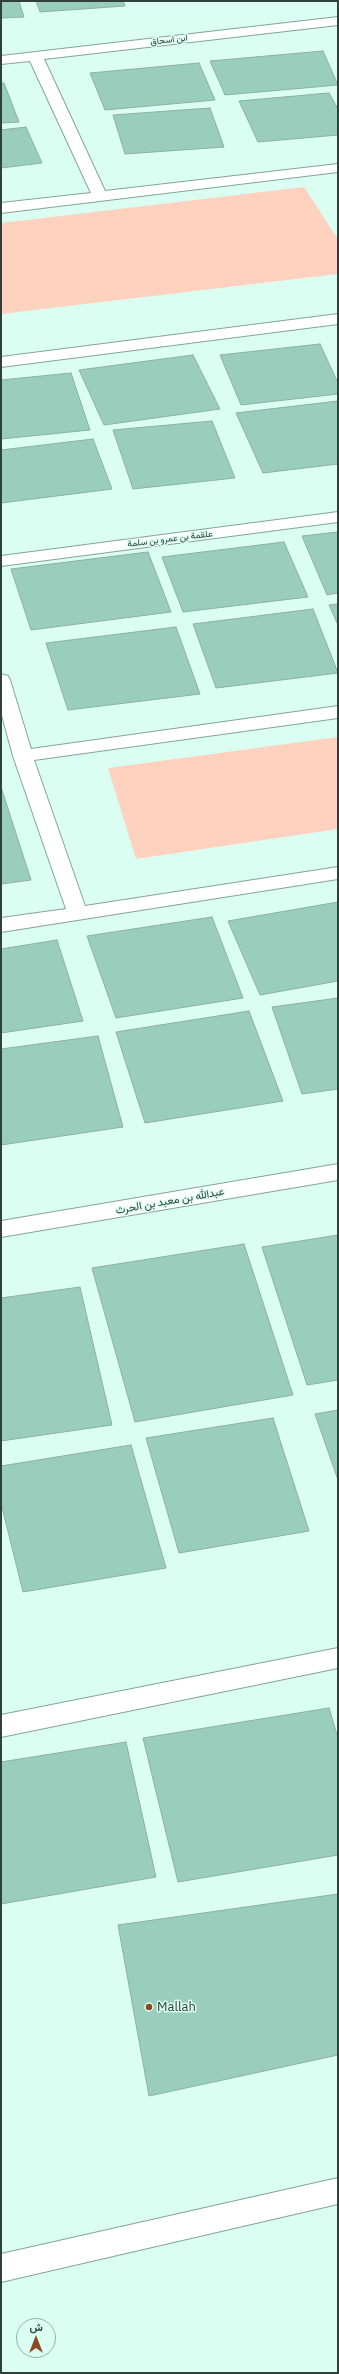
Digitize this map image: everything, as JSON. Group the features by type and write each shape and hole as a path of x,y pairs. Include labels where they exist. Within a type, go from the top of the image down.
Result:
{"street":[{"name":"ابن اسحاق","path":"1,60 338,21"},
{"path":"35,56 100,196"},
{"path":"1,208 338,168"},
{"path":"1,362 338,319"},
{"name":"علقمة بن عمرو بن سلمة","path":"1,561 338,517"},
{"path":"1,680 23,756 77,912"},
{"path":"23,756 338,712"},
{"path":"1,925 77,912 338,873"},
{"name":"عبدالله بن معبد بن الحرث","path":"1,1229 338,1172"},
{"path":"1,1726 338,1658"},
{"path":"1,2268 338,2192"}],"shaded area":[{"path":"304,187 338,239 338,274 1,314 1,223"},
{"path":"338,737 338,829 136,859 108,768"}],"building":[{"path":"1,1 19,1 24,17 1,18"},
{"path":"36,1 123,1 125,6 40,12"},
{"path":"323,51 338,85 225,95 210,61"},
{"path":"199,63 215,100 105,110 90,73"},
{"path":"1,83 4,83 19,122 1,123"},
{"path":"329,93 338,109 338,135 258,142 239,101"},
{"path":"210,108 224,147 125,154 113,115"},
{"path":"26,127 42,163 1,168 1,130"},
{"path":"320,344 338,383 338,394 241,405 220,355"},
{"path":"193,355 220,409 104,425 79,370"},
{"path":"71,373 90,430 1,439 1,380"},
{"path":"338,401 338,464 263,473 236,413"},
{"path":"212,421 235,478 133,489 113,430"},
{"path":"93,439 112,489 1,503 1,450"},
{"path":"338,532 338,593 327,595 302,536"},
{"path":"284,542 308,597 183,612 162,557"},
{"path":"148,552 171,612 31,630 11,569"},
{"path":"338,604 338,625 329,605"},
{"path":"313,609 338,673 216,688 193,624"},
{"path":"176,627 200,694 68,710 46,643"},
{"path":"1,787 31,880 1,884"},
{"path":"338,902 338,981 260,995 228,921"},
{"path":"212,917 243,998 116,1018 87,936"},
{"path":"57,940 83,1021 1,1033 1,949"},
{"path":"338,998 338,1089 302,1094 272,1007"},
{"path":"249,1011 283,1101 145,1123 116,1032"},
{"path":"98,1036 123,1127 1,1145 1,1049"},
{"path":"338,1235 338,1380 307,1385 262,1247"},
{"path":"244,1244 293,1395 135,1422 92,1268"},
{"path":"80,1287 112,1425 1,1441 1,1298"},
{"path":"338,1410 338,1480 315,1414"},
{"path":"273,1418 309,1531 179,1553 146,1438"},
{"path":"131,1445 166,1568 23,1592 1,1503 1,1466"},
{"path":"329,1708 338,1738 338,1855 178,1882 143,1738"},
{"path":"126,1742 156,1877 1,1904 1,1762"},
{"path":"338,1894 338,2055 149,2096 118,1925"}],"place":[{"name":"Mallah","path":"149,2007"}]}
